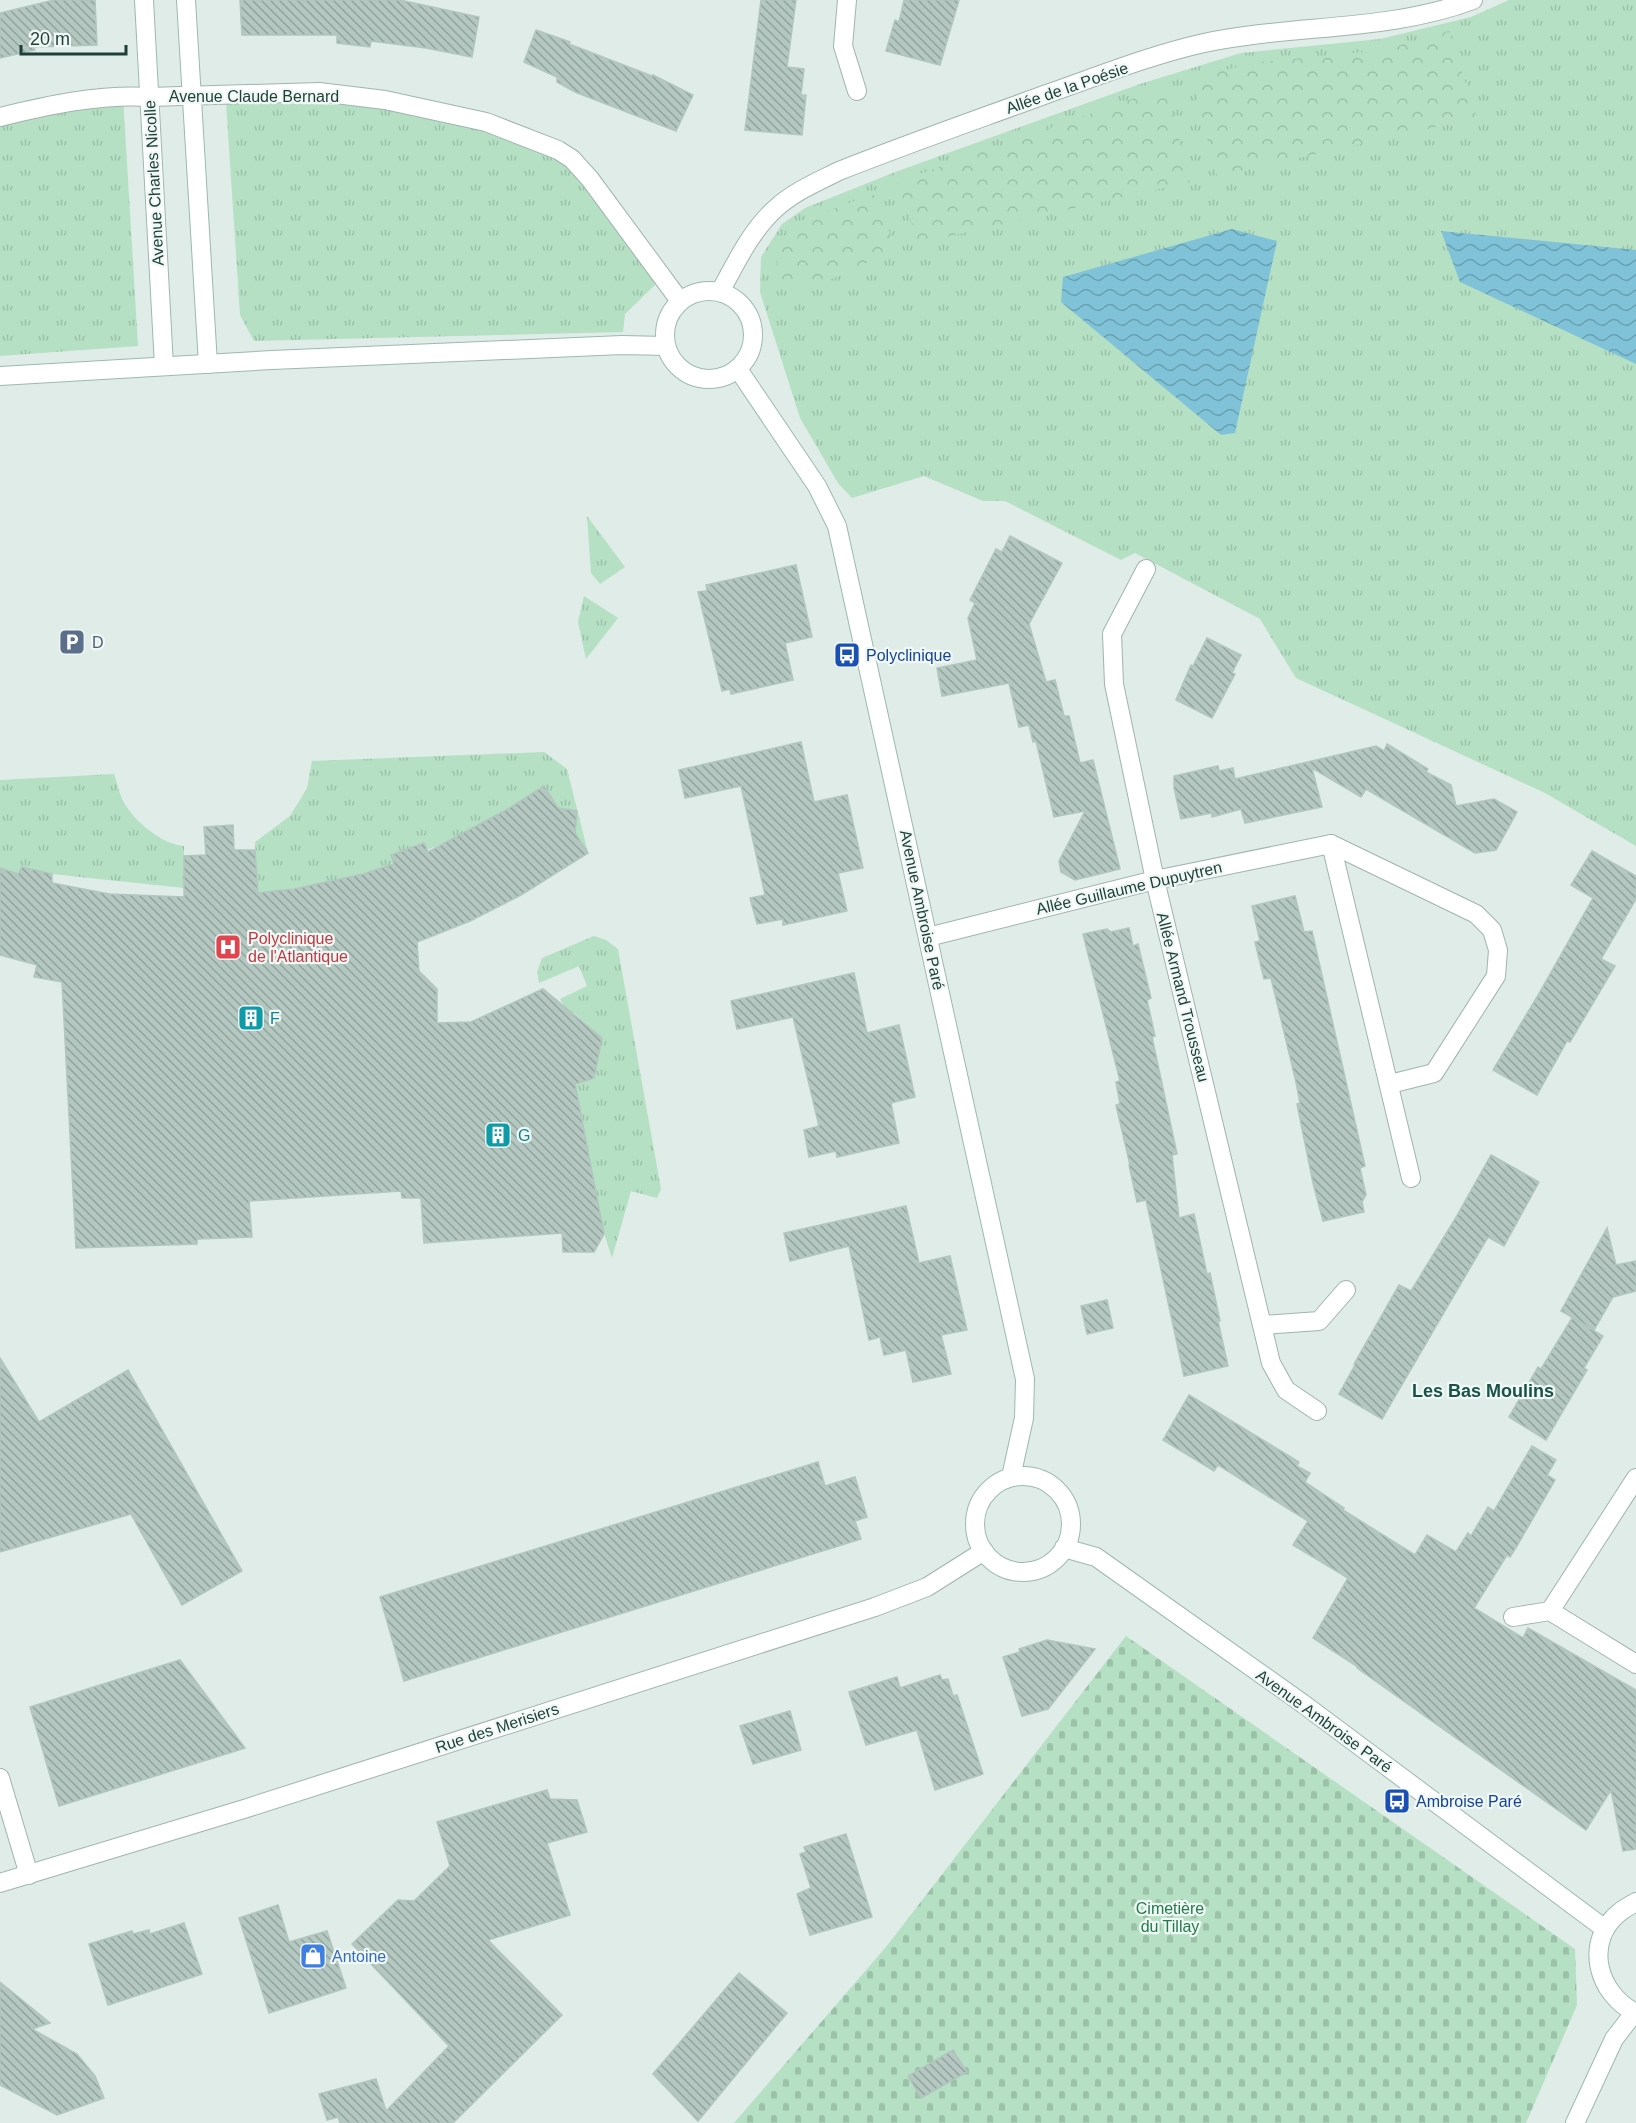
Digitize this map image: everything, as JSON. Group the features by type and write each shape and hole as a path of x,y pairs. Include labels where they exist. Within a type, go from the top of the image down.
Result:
{"street":[{"name":"Avenue Charles Nicolle","path":"144,0 164,366"},
{"path":"186,0 208,364"},
{"path":"847,0 843,46 857,91"},
{"name":"Allée de la Poésie","path":"720,291 749,240 775,209 804,188 839,171 1062,89 1205,43 1282,30 1360,24 1414,16 1473,0"},
{"name":"Avenue Claude Bernard","path":"0,117 98,98 123,96 149,98 319,92 385,100 486,122 558,150 572,159 590,179 680,301"},
{"path":"720,291 738,301 747,311 753,324 753,345 747,358 728,376 715,379 696,378 679,368 671,357 666,346 665,332 668,318 680,301 696,292 720,291"},
{"path":"0,376 610,345 666,346"},
{"name":"Avenue Ambroise Paré","path":"738,369 817,486 837,526 1025,1379 1024,1418 1011,1478"},
{"name":"Allée Armand Trousseau","path":"1146,568 1112,634 1114,684 1155,880 1271,1363 1286,1390 1317,1412"},
{"path":"1331,844 1476,914 1492,930 1498,950 1496,976 1434,1073 1390,1084"},
{"path":"1331,844 1411,1178"},
{"name":"Allée Guillaume Dupuytren","path":"928,937 1155,880 1331,844"},
{"path":"1263,1325 1319,1321 1346,1290"},
{"path":"1011,1478 1041,1479 1064,1499 1071,1519 1069,1539 1064,1548 1050,1564 1030,1572 1009,1570 991,1559 984,1551 975,1526 978,1509 991,1489 1011,1478"},
{"path":"1550,1611 1636,1478"},
{"name":"Avenue Ambroise Paré","path":"1064,1548 1096,1557 1302,1703 1605,1929"},
{"name":"Rue des Merisiers","path":"0,1883 255,1806 875,1608 927,1587 984,1551"},
{"path":"1513,1617 1550,1611 1636,1664"},
{"path":"0,1778 29,1875"},
{"path":"1575,2123 1614,2039 1635,2013 1621,2004 1610,1992 1601,1977 1599,1961 1600,1945 1605,1929 1619,1912 1636,1902"}],"green space":[{"path":"1509,0 1636,0 1636,846 1545,793 1296,678 1260,619 1135,553 1121,560 1005,501 983,501 924,476 852,498 838,483 800,418 760,292 761,257 782,224 805,208 898,171 1140,84 1241,53 1380,39 1471,17"},
{"path":"1449,31 1477,118 1217,176 1192,79 1251,63 1384,50"},
{"path":"1166,87 1190,182 919,243 897,182"},
{"path":"123,96 138,346 0,356 0,117"},
{"path":"226,102 383,106 484,128 566,164 657,283 625,314 623,332 254,341 240,315"},
{"path":"873,194 897,249 829,280 774,286 779,248 798,222"},
{"path":"587,516 625,567 600,584 591,573"},
{"path":"584,596 618,618 586,659 578,622"},
{"path":"544,752 567,769 588,853 575,833 577,811 558,808 544,786 487,821 427,850 423,843 391,855 394,864 327,882 258,893 255,842 290,816 307,788 312,761"},
{"path":"114,774 123,801 141,824 166,841 184,846 184,888 52,874 22,867 18,874 0,868 0,780"},
{"path":"594,936 606,940 618,949 661,1189 657,1198 631,1191 612,1258 603,1230 575,1084 594,1078 602,1038 574,1013 569,1014 560,999 587,986 579,966 539,983 537,972 542,958"},
{"name":"Cimetière du Tillay","path":"1126,1636 1575,1949 1577,2005 1526,2123 734,2123 886,1947"}],"water":[{"path":"1232,229 1277,241 1235,433 1221,435 1061,302 1063,277"},
{"path":"1441,231 1636,250 1636,364 1460,282"}],"building":[{"path":"54,0 95,0 97,45 34,47 35,50 0,58 0,13"},
{"path":"240,0 400,0 479,17 472,57 371,41 370,47 337,43 337,35 242,35"},
{"path":"761,0 796,0 787,67 804,69 801,95 806,95 802,135 745,130"},
{"path":"904,0 959,0 940,65 886,51 895,20 899,22"},
{"path":"536,30 653,75 693,95 676,131 575,92 557,82 557,77 524,62"},
{"path":"1010,536 1062,563 1029,624 1046,682 1055,680 1064,716 1069,716 1080,763 1093,760 1120,869 1075,880 1061,872 1059,861 1085,811 1054,817 1036,741 1033,742 1029,725 1019,727 1009,683 942,696 937,668 977,660 968,618 975,603 970,600 996,549 1002,552"},
{"path":"796,565 812,637 785,643 793,680 731,694 730,689 722,691 698,592 707,591 706,585"},
{"path":"1207,638 1241,655 1232,673 1235,674 1212,718 1176,700 1191,665 1193,666"},
{"path":"801,742 814,802 847,795 863,868 838,873 847,911 783,925 783,919 757,924 750,898 765,895 741,786 685,798 679,770"},
{"path":"1387,744 1428,769 1426,772 1451,785 1456,806 1494,799 1517,812 1496,850 1475,853 1366,789 1361,797 1312,768 1322,807 1245,823 1241,809 1212,817 1212,813 1181,819 1174,788 1174,776 1218,766 1219,771 1233,768 1235,779 1376,746 1384,751"},
{"name":"F","path":"544,786 558,808 577,811 575,833 588,853 521,895 470,921 417,942 419,971 437,989 437,1023 471,1022 543,989 602,1038 594,1078 575,1084 604,1234 594,1252 563,1252 562,1233 424,1243 421,1198 402,1198 401,1191 249,1201 252,1237 197,1239 197,1244 76,1248 62,982 34,977 37,965 0,955 0,868 18,874 22,867 52,874 52,883 109,894 184,897 184,856 206,855 204,827 233,825 234,850 255,850 258,893 294,889 363,874 394,864 391,855 424,843 428,852 508,809"},
{"path":"1592,851 1636,876 1636,899 1601,959 1615,966 1570,1042 1567,1041 1537,1095 1493,1070 1593,898 1571,885"},
{"path":"1295,896 1304,932 1312,931 1365,1166 1360,1168 1366,1195 1362,1202 1364,1212 1323,1221 1297,1104 1300,1103 1296,1082 1271,978 1264,979 1255,942 1260,941 1252,906"},
{"path":"1129,928 1133,946 1138,944 1151,998 1147,1000 1155,1036 1152,1037 1177,1154 1172,1155 1179,1218 1194,1214 1207,1274 1210,1273 1228,1366 1184,1376 1146,1200 1137,1202 1116,1105 1120,1104 1116,1082 1120,1081 1083,934 1107,929 1111,932"},
{"path":"854,973 867,1033 899,1025 915,1097 891,1103 899,1143 837,1157 836,1151 809,1157 804,1130 819,1126 793,1017 737,1029 731,1001"},
{"path":"1491,1155 1539,1182 1504,1246 1488,1237 1382,1419 1339,1394 1399,1285 1411,1291"},
{"path":"906,1206 919,1263 950,1256 967,1330 941,1335 951,1374 913,1382 906,1350 884,1355 880,1337 869,1340 849,1246 790,1261 784,1233"},
{"path":"1607,1228 1616,1265 1636,1261 1636,1291 1613,1297 1594,1330 1561,1311"},
{"path":"1107,1300 1113,1328 1087,1334 1081,1306"},
{"path":"1572,1318 1603,1336 1584,1368 1587,1370 1546,1440 1509,1417 1538,1367 1541,1369"},
{"path":"0,1358 39,1422 128,1370 242,1571 182,1605 131,1514 0,1552"},
{"path":"1189,1395 1299,1462 1297,1466 1310,1473 1305,1482 1344,1508 1343,1510 1415,1555 1427,1535 1456,1552 1468,1533 1471,1536 1488,1507 1494,1511 1532,1446 1556,1460 1547,1475 1555,1480 1517,1546 1510,1557 1507,1555 1474,1608 1523,1638 1528,1628 1636,1690 1636,1849 1623,1851 1611,1790 1586,1830 1358,1667 1313,1638 1348,1578 1293,1545 1308,1521 1218,1465 1214,1471 1163,1440"},
{"path":"818,1462 825,1486 855,1477 867,1517 855,1521 861,1539 404,1681 380,1597"},
{"path":"1047,1640 1095,1649 1048,1709 1022,1716 1003,1657"},
{"path":"180,1660 245,1748 59,1806 30,1707"},
{"path":"940,1675 942,1680 948,1679 953,1696 957,1695 983,1774 935,1790 917,1730 866,1745 849,1692 897,1677 900,1688"},
{"path":"790,1711 801,1750 753,1764 740,1726"},
{"path":"547,1790 550,1799 577,1800 587,1832 547,1843 570,1915 488,1940 562,2015 453,2123 340,2123 338,2117 327,2120 319,2094 376,2079 386,2111 449,2046 352,1944 398,1900 414,1901 450,1866 437,1822"},
{"path":"846,1834 872,1917 810,1935 797,1894 811,1888 800,1854 806,1852 804,1847"},
{"path":"278,1905 289,1942 327,1931 346,1988 269,2013 239,1918"},
{"path":"184,1923 202,1974 108,2005 89,1944 132,1931 133,1934 149,1930 150,1934"},
{"path":"739,1973 787,2013 698,2121 653,2074"},
{"path":"0,1982 50,2023 32,2029 77,2054 95,2076 104,2098 57,2115 0,2085"},
{"path":"953,2050 967,2072 921,2098 908,2076"}],"place":[{"name":"D","path":"72,642"},
{"name":"Polyclinique","path":"847,655"},
{"name":"Polyclinique de l'Atlantique","path":"228,947"},
{"name":"F","path":"251,1018"},
{"name":"G","path":"498,1135"},
{"name":"Ambroise Paré","path":"1397,1801"},
{"name":"Antoine","path":"313,1956"}],"district":[{"name":"Les Bas Moulins","path":"1483,1391"}]}
